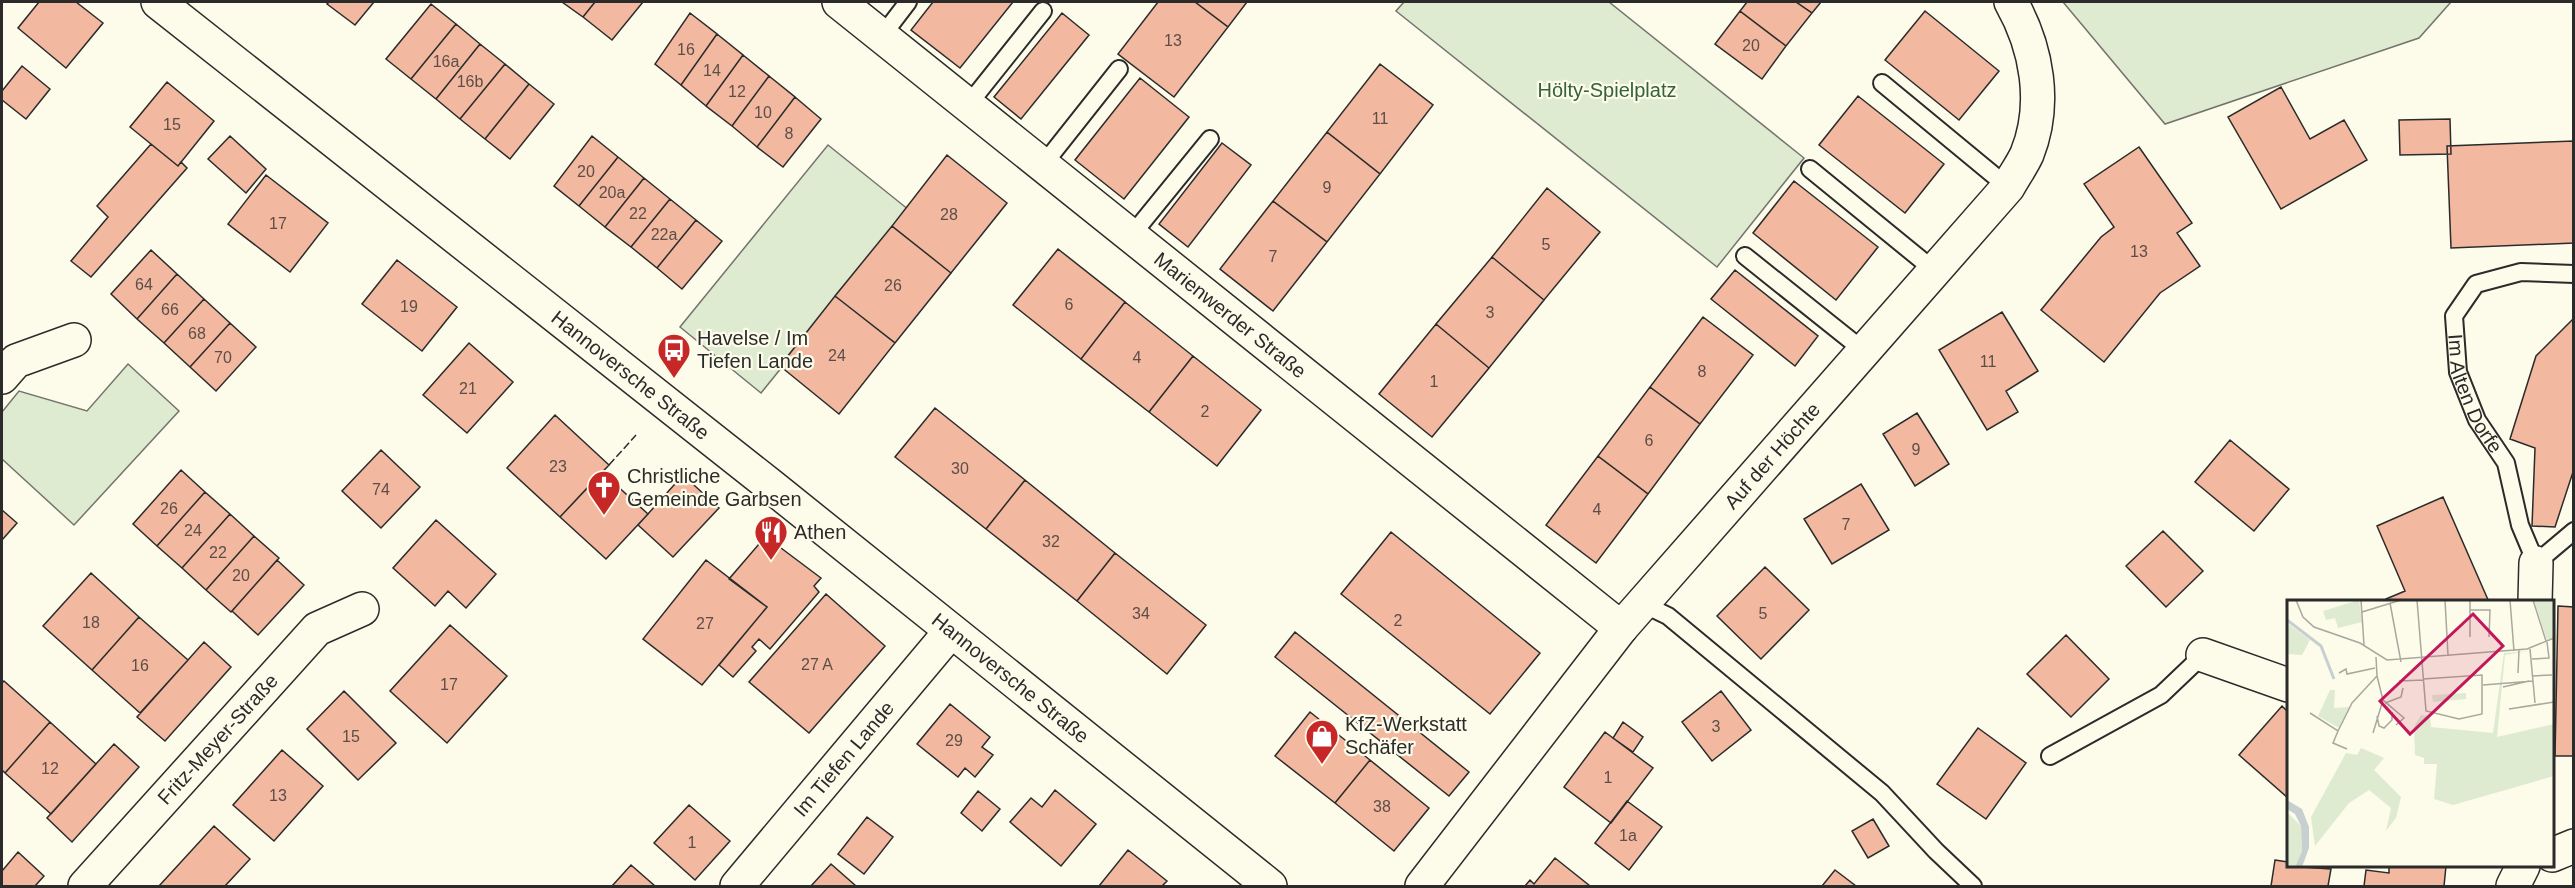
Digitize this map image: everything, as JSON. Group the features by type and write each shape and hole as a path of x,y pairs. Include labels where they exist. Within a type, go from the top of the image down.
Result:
{"street":[{"name":"Hannoversche Straße","path":"158,2 951,630 1270,886"},
{"name":"Marienwerder Straße","path":"839,2 1621,628"},
{"name":"Auf der Höchte","path":"1422,886 1621,628 2008,187 2026,155 2038,115 2037,70 2022,20 2011,2"},
{"path":"2,377 16,361 74,340"},
{"name":"Im Alten Dorfe","path":"2535,600 2536,562"},
{"name":"Fritz-Meyer-Straße","path":"85,886 317,629 362,609"},
{"name":"Im Tiefen Lande","path":"737,886 951,630"},
{"path":"2203,655 2287,684"},
{"path":"2554,855 2574,846"}],"lane":[{"path":"882,36 908,2"},
{"path":"968,105 1043,10"},
{"path":"1043,165 1119,69"},
{"path":"1882,83 2008,187"},
{"path":"1131,236 1210,139"},
{"path":"1810,169 1935,271"},
{"path":"1745,256 1864,351"},
{"name":"Im Alten Dorfe","path":"2536,562 2520,525 2506,463 2477,420 2458,372 2454,316 2476,284 2521,272 2574,274"},
{"path":"2536,562 2574,531"},
{"path":"1643,604 1668,616 1882,793 1936,851 1973,886"},
{"path":"2050,756 2161,695 2203,655"}],"green space":[{"name":"Hölty-Spielplatz","path":"1404,2 1609,2 1804,158 1717,267 1396,11"},
{"path":"2063,2 2451,2 2419,38 2165,124"},
{"path":"828,145 909,210 761,393 680,327"},
{"path":"128,364 179,411 74,525 2,459 2,412 19,391 87,411"}],"building":[{"path":"39,2 76,2 103,23 66,68 18,28"},
{"path":"329,2 374,2 355,25 327,4"},
{"path":"562,2 595,2 583,17"},
{"path":"595,2 643,2 612,40 583,17"},
{"path":"933,2 1013,2 960,68 911,30"},
{"path":"1158,2 1195,2 1228,27 1174,97 1118,54"},
{"path":"1195,2 1247,2 1228,27"},
{"path":"1747,2 1796,2 1812,13 1786,46 1740,11"},
{"path":"1796,2 1821,2 1812,13"},
{"path":"431,4 456,24 411,79 386,59"},
{"path":"1740,11 1786,46 1762,79 1715,44"},
{"path":"1925,11 1999,71 1959,120 1885,60"},
{"path":"690,13 717,34 681,85 655,64"},
{"path":"1062,13 1089,35 1021,119 994,97"},
{"path":"456,24 480,44 436,99 411,79"},
{"path":"717,34 743,55 706,106 681,85"},
{"path":"480,44 505,64 460,119 436,99"},
{"path":"743,55 769,76 732,126 706,106"},
{"path":"505,64 529,84 485,139 460,119"},
{"path":"1380,64 1433,105 1380,174 1327,132"},
{"path":"22,66 50,89 26,119 2,100 2,91"},
{"path":"769,76 795,97 757,147 732,126"},
{"path":"1140,78 1189,117 1124,199 1075,160"},
{"path":"167,82 214,121 178,166 130,127"},
{"path":"529,84 554,104 510,159 485,139"},
{"path":"2281,87 2310,139 2344,120 2367,160 2281,209 2228,117"},
{"path":"1858,96 1944,164 1905,213 1819,145"},
{"path":"795,97 821,119 783,167 757,147"},
{"path":"2450,119 2451,154 2400,155 2399,120"},
{"path":"1327,132 1380,174 1327,242 1273,201"},
{"path":"230,136 266,169 246,193 208,159"},
{"path":"592,136 618,157 579,206 554,186"},
{"path":"2574,141 2574,243 2451,248 2447,146"},
{"path":"1222,143 1251,165 1188,247 1159,224"},
{"path":"151,144 178,166 181,162 187,168 91,277 71,261 108,217 97,206"},
{"path":"2139,147 2192,223 2177,233 2200,266 2160,293 2104,362 2041,310 2101,237 2114,227 2084,184"},
{"path":"947,155 1007,203 951,273 892,226"},
{"path":"618,157 644,178 605,227 579,206"},
{"path":"266,175 328,223 290,272 228,224"},
{"path":"644,178 670,199 631,247 605,227"},
{"path":"1794,181 1878,247 1836,300 1753,233"},
{"path":"1547,188 1600,232 1544,300 1492,257"},
{"path":"670,199 696,220 657,268 631,247"},
{"path":"1273,201 1327,242 1273,311 1220,269"},
{"path":"696,220 722,241 682,289 657,268"},
{"path":"892,226 951,273 895,343 835,296"},
{"path":"1058,249 1125,302 1081,359 1013,305"},
{"path":"151,250 177,274 137,319 111,294"},
{"path":"1492,257 1544,300 1489,368 1436,324"},
{"path":"397,260 457,307 422,351 362,304"},
{"path":"1735,270 1818,336 1795,366 1711,299"},
{"path":"177,274 204,299 164,343 137,319"},
{"path":"835,296 895,343 839,414 780,366"},
{"path":"204,299 230,323 190,367 164,343"},
{"path":"1125,302 1193,356 1149,412 1081,359"},
{"path":"2002,312 2038,371 2006,391 2018,412 1987,430 1939,350"},
{"path":"1703,317 1753,355 1700,424 1650,387"},
{"path":"2574,318 2574,469 2555,527 2532,526 2535,448 2510,439 2536,356"},
{"path":"230,323 256,347 216,391 190,367"},
{"path":"1436,324 1489,368 1432,437 1379,394"},
{"path":"469,343 513,382 467,433 423,395"},
{"path":"1193,356 1261,410 1217,466 1149,412"},
{"path":"1650,387 1700,424 1648,494 1598,456"},
{"path":"935,408 1025,480 986,529 895,457"},
{"path":"1917,413 1949,464 1915,486 1883,434"},
{"path":"555,415 609,465 560,517 507,468"},
{"path":"2230,440 2289,489 2254,531 2195,482"},
{"path":"381,450 420,487 381,528 342,491"},
{"path":"1598,456 1648,494 1596,563 1546,525"},
{"path":"181,470 205,492 157,546 133,524"},
{"name":"Christliche Gemeinde Garbsen","path":"602,472 648,514 606,559 560,517"},
{"path":"683,475 719,508 673,557 638,525"},
{"path":"1025,480 1115,553 1077,601 986,529"},
{"path":"1861,484 1889,530 1832,564 1804,519"},
{"path":"205,492 230,514 182,568 157,546"},
{"path":"2443,497 2488,600 2386,600 2405,591 2377,526"},
{"path":"2,510 17,523 2,540"},
{"path":"230,514 254,536 206,590 182,568"},
{"path":"436,520 496,574 466,608 448,591 435,606 393,568"},
{"path":"2163,531 2203,571 2166,607 2126,566"},
{"path":"1391,532 1540,653 1490,714 1341,594"},
{"path":"254,536 279,558 231,612 206,590"},
{"path":"769,539 821,578 814,586 819,592 770,649 759,639 752,647 756,651 733,677 719,665 767,607 729,579 759,544"},
{"path":"1115,553 1206,625 1167,674 1077,601"},
{"path":"277,560 304,585 258,635 232,611"},
{"path":"706,560 767,607 702,685 643,639"},
{"path":"1765,567 1809,610 1761,659 1717,616"},
{"path":"91,573 139,617 92,670 43,626"},
{"path":"826,594 885,646 809,733 749,682"},
{"path":"2558,606 2574,607 2574,756 2555,756"},
{"path":"139,617 188,660 140,713 92,670"},
{"path":"450,625 507,676 447,743 390,691"},
{"path":"1295,632 1469,772 1449,796 1275,657"},
{"path":"2066,635 2109,679 2071,717 2027,674"},
{"path":"204,642 231,667 165,741 137,717"},
{"path":"4,681 50,722 5,773 2,770 2,683"},
{"path":"344,691 396,743 358,780 307,729"},
{"path":"1721,691 1751,730 1712,761 1682,722"},
{"path":"950,704 990,737 982,747 993,755 975,777 965,768 958,777 917,744"},
{"path":"2282,706 2287,711 2287,797 2239,755"},
{"path":"1310,712 1370,760 1335,803 1275,756"},
{"path":"50,722 96,764 51,814 5,773"},
{"path":"1623,722 1643,737 1633,752 1613,738"},
{"path":"1978,728 2026,763 1986,819 1937,784"},
{"path":"1605,732 1653,768 1611,823 1564,787"},
{"path":"114,744 139,767 72,842 47,818"},
{"path":"282,750 323,786 274,841 233,805"},
{"path":"1370,760 1429,808 1394,851 1335,803"},
{"path":"1055,790 1096,824 1061,866 1010,822 1031,798 1042,807"},
{"path":"978,791 1000,809 982,831 961,813"},
{"path":"1627,801 1662,827 1629,870 1595,843"},
{"path":"689,805 730,841 695,880 654,843"},
{"path":"867,817 893,837 864,874 838,854"},
{"path":"1873,819 1889,846 1868,858 1852,831"},
{"path":"214,826 250,859 225,886 159,886"},
{"path":"1128,850 1167,881 1162,886 1099,886"},
{"path":"18,852 44,876 35,886 2,886 2,871"},
{"path":"1555,858 1590,886 1525,886 1530,880 1534,884"},
{"path":"2275,860 2287,862 2287,867 2331,869 2328,886 2271,886"},
{"path":"831,864 856,886 811,886"},
{"path":"631,865 655,886 612,886"},
{"path":"2389,867 2446,867 2444,886 2364,886 2366,870 2389,873"},
{"path":"1835,870 1856,886 1822,886"}],"fence":[{"path":"609,465 636,435"}],"place":[{"name":"Havelse / Im Tiefen Lande","path":"674,379"},
{"name":"Christliche Gemeinde Garbsen","path":"604,516"},
{"name":"Athen","path":"771,561"},
{"name":"KfZ-Werkstatt Schäfer","path":"1322,765"}]}
